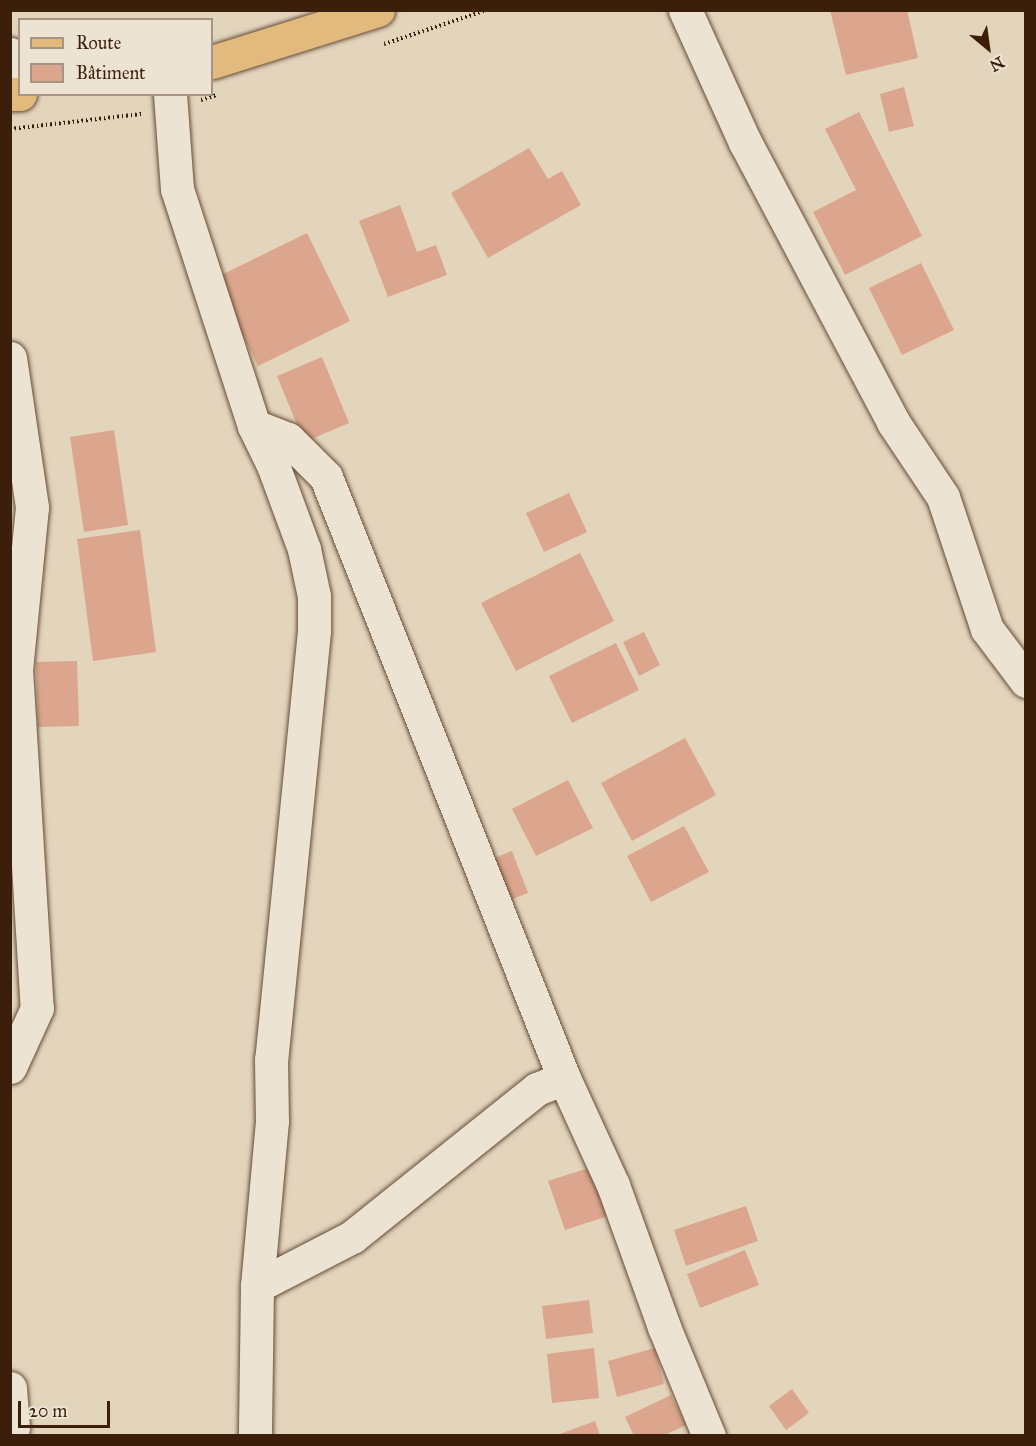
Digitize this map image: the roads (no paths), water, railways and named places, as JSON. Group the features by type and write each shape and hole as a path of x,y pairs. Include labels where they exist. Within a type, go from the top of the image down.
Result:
{"main road":[{"path":"213,62 378,10"}],"street":[{"path":"686,10 745,142 893,422 943,497 987,629 1026,681"},
{"path":"170,96 177,189 254,426 273,465 304,549 314,596 314,619 272,1047 272,1121 257,1286 255,1436"},
{"path":"10,358 32,507 16,669 37,1008 10,1067"},
{"path":"254,426 288,440 326,477 564,1078 613,1185 660,1316 709,1436"},
{"path":"257,1286 352,1237 537,1089 564,1078"},
{"path":"10,1388 13,1428"}]}
